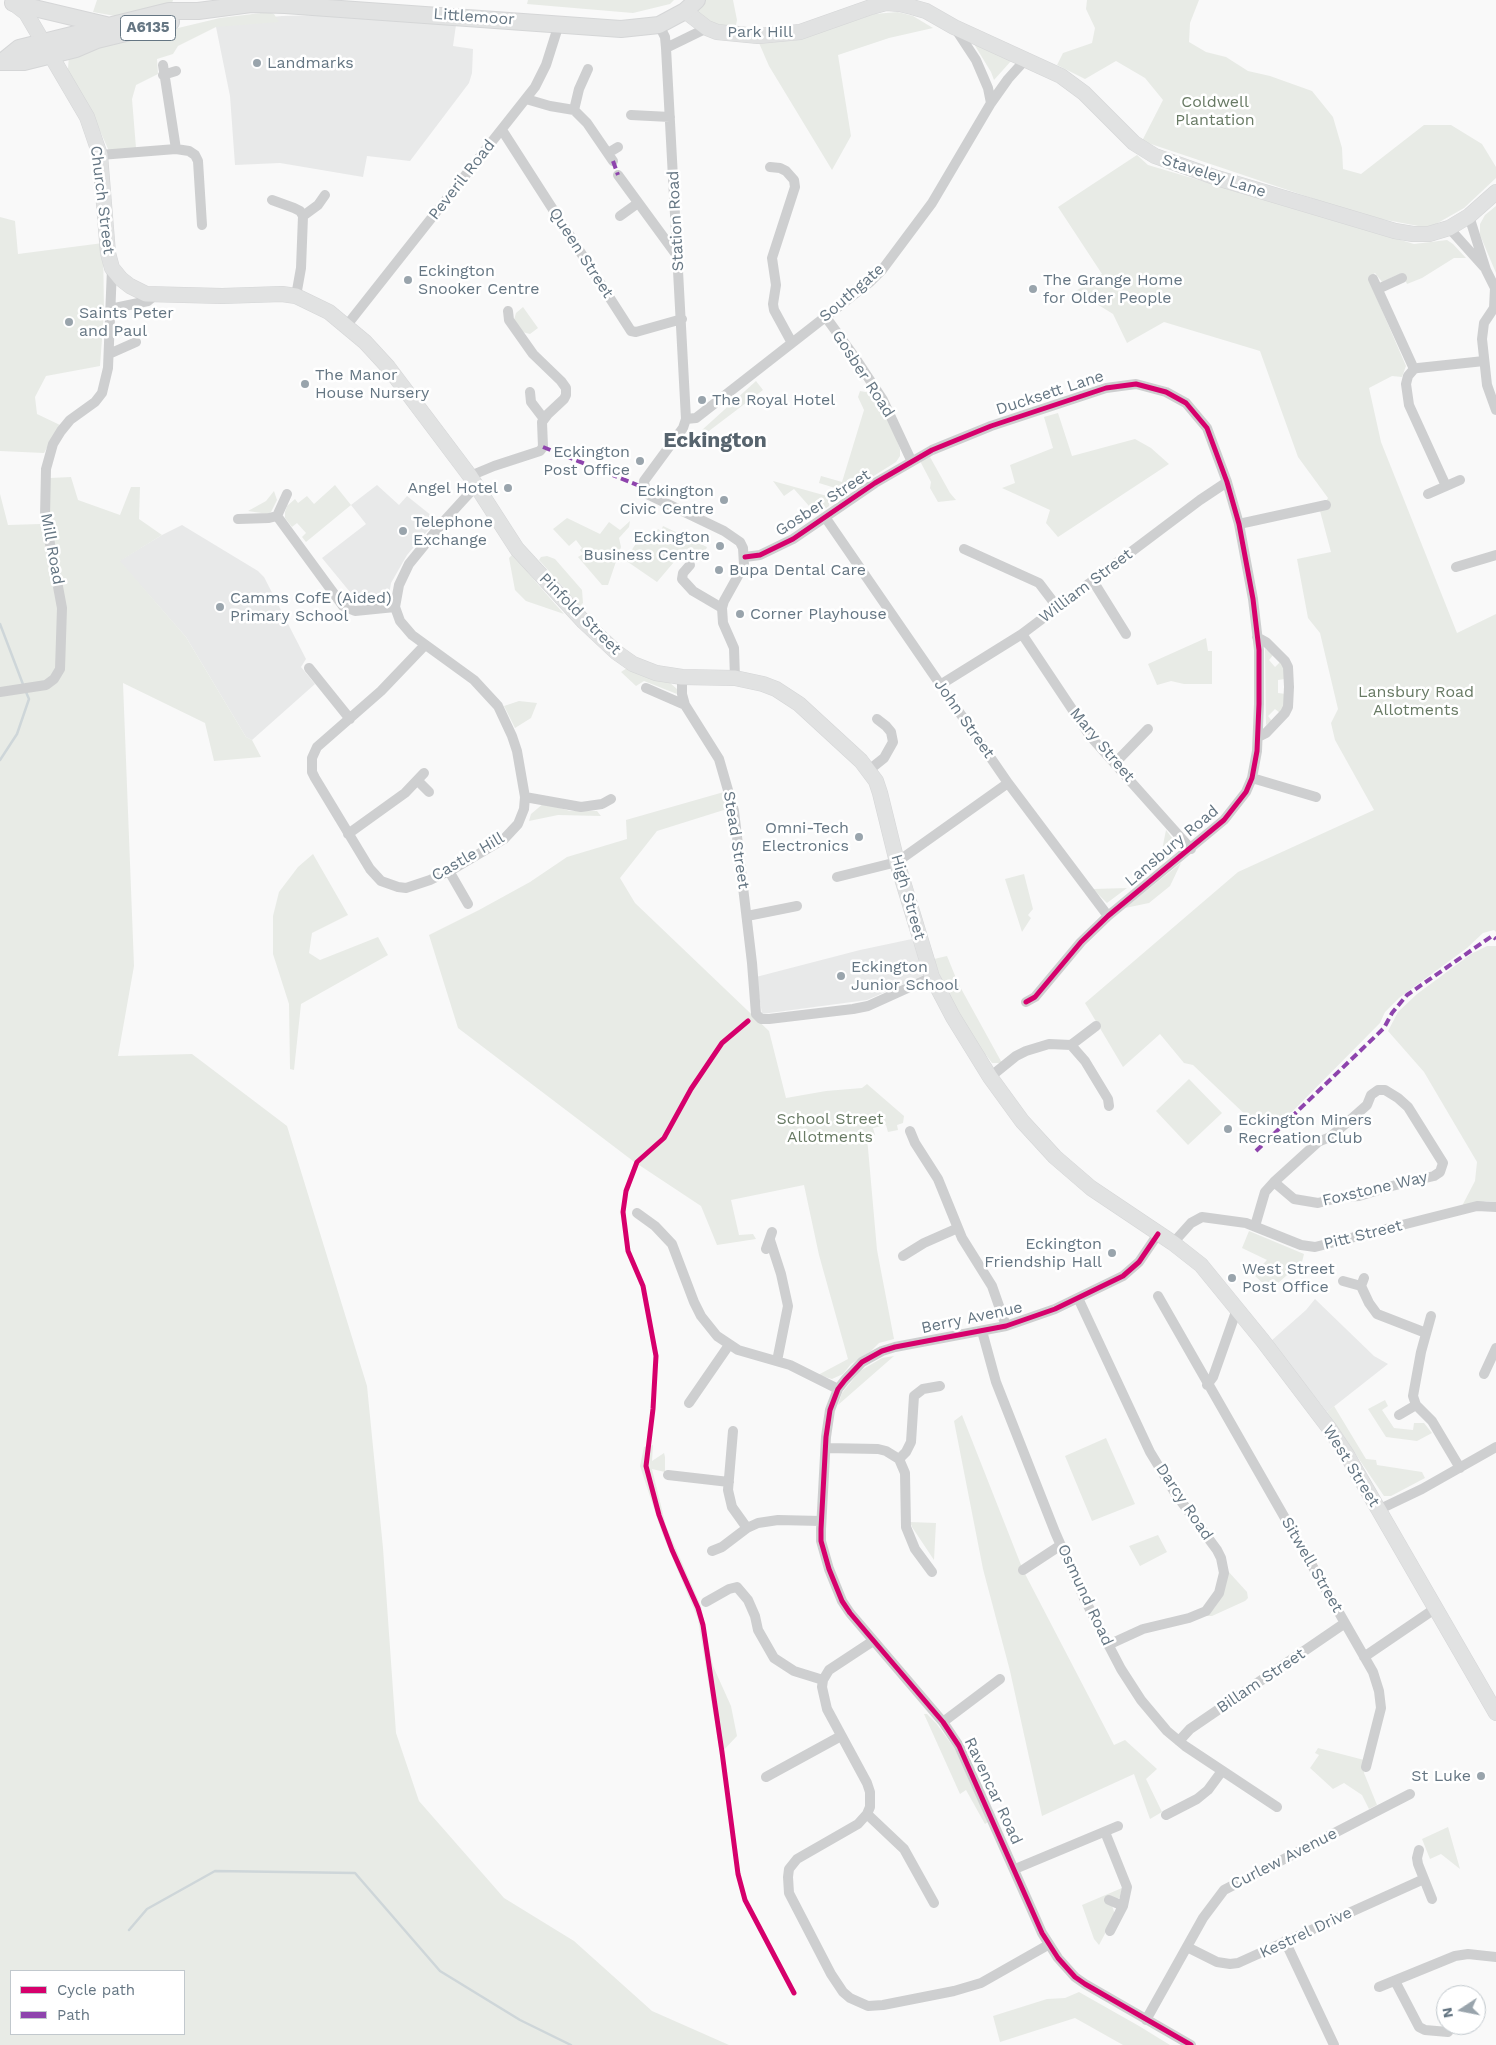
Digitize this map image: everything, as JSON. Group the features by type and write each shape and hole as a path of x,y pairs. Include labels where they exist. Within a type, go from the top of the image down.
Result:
{"main road":[{"name":"A6135","path":"659,25 685,11 697,0"},
{"path":"10,1 109,25"},
{"name":"Church Street","path":"10,1 26,13 87,117 100,155 108,253 112,268 130,286 146,294 222,296 282,294 296,296 329,312 347,326 388,367 473,481"},
{"name":"Littlemoor","path":"47,48 109,25 170,11 198,11 251,4 620,29 659,25"},
{"name":"Park Hill","path":"685,11 706,28 725,34 780,35 800,32 871,7 886,4 922,6 954,27"},
{"name":"Littlemoor","path":"47,48 50,46 97,40 171,22 198,11"},
{"name":"Staveley Lane","path":"954,27 1026,59 1074,84 1134,143 1155,156 1217,178 1395,231 1412,234 1429,234 1449,228 1469,216 1496,192"},
{"name":"A6135","path":"1,61 47,48"},
{"name":"Pinfold Street","path":"473,481 517,549 595,633 616,652 633,664 656,673 735,678"},
{"name":"High Street","path":"735,678 763,684 787,696 852,751 869,770 876,781 880,793 897,862 932,977 953,1017 990,1077 1022,1121 1055,1157 1091,1188 1173,1243"},
{"name":"West Street","path":"1173,1243 1201,1265 1333,1433 1496,1713"}],"street":[{"name":"Peveril Road","path":"347,326 526,99 542,75 559,24"},
{"name":"Station Road","path":"659,25 665,37 666,48 686,419"},
{"path":"954,27 976,60 988,88 991,103"},
{"name":"Park Hill","path":"666,48 706,28"},
{"name":"Southgate","path":"686,419 696,418 870,282 891,258 932,203 991,103 1008,79 1026,59"},
{"path":"574,110 579,89 588,69"},
{"path":"176,71 163,70 176,149"},
{"path":"526,99 574,110 587,123 610,157 618,147"},
{"path":"631,115 670,117"},
{"name":"Queen Street","path":"502,130 631,331 636,332 682,319"},
{"path":"100,155 176,149 189,151 195,155 198,161 202,225"},
{"path":"770,167 786,171 794,180 795,187 772,258 776,285 774,310 792,343"},
{"path":"618,174 678,258"},
{"path":"303,216 318,205 325,195"},
{"path":"272,200 300,211 303,216 302,268 296,296"},
{"path":"620,216 638,203"},
{"path":"1469,216 1486,270 1495,288 1494,308 1484,323 1482,331 1487,385 1496,410"},
{"path":"1449,228 1486,270"},
{"name":"Mill Road","path":"0,692 46,685 54,679 60,669 62,608 45,517 46,469 53,444 61,431 70,420 95,402 102,392 108,368 112,268"},
{"path":"1378,289 1402,278"},
{"path":"1373,279 1414,369"},
{"path":"110,309 148,301 155,295"},
{"path":"277,516 344,606 355,611 395,607 399,585 409,564 473,481 494,466 540,451 543,447 541,427 544,418 564,399 566,388 533,354 509,320 508,311"},
{"name":"Gosber Road","path":"825,316 883,400 911,460"},
{"path":"109,354 136,342"},
{"path":"1446,486 1409,405 1406,384 1408,376 1414,369 1484,361"},
{"name":"Ducksett Lane","path":"911,460 955,439 992,426 1106,388 1136,384 1156,388 1186,403 1207,428 1227,482 1239,524"},
{"path":"530,392 531,402 544,418"},
{"path":"686,419 683,428 648,474 644,482 645,488 649,495 732,536 740,542 745,557 741,572 722,608 724,623 734,648 735,678"},
{"name":"Gosber Street","path":"745,557 760,555 777,548 911,460"},
{"path":"1428,494 1460,480"},
{"name":"William Street","path":"940,685 1022,634 1200,500 1227,482"},
{"path":"238,519 258,524 277,516 287,494"},
{"path":"1239,524 1326,505"},
{"name":"John Street","path":"825,517 1008,784 1108,916"},
{"name":"Lansbury Road","path":"1026,1002 1035,997 1081,942 1108,916 1224,820 1234,809 1252,778 1258,737 1257,637 1250,580 1239,524"},
{"path":"964,549 1039,583 1058,608"},
{"path":"1456,567 1496,555"},
{"path":"690,566 683,572 682,580 693,591 722,608"},
{"path":"1093,582 1126,634"},
{"name":"Castle Hill","path":"395,607 397,616 406,629 474,680 498,706 517,751 525,797 521,818 504,839 449,871 406,888 390,885 375,876 315,778 311,765 317,747 382,691 425,645"},
{"name":"Mary Street","path":"1022,634 1078,719 1191,849"},
{"path":"1257,637 1266,642 1285,661 1288,668 1289,687 1286,713 1266,733 1258,737"},
{"path":"309,668 350,719"},
{"name":"Stead Street","path":"682,676 682,694 685,705 714,748 734,810 747,916 756,1014 761,1019 769,1019 868,1006 932,977"},
{"path":"646,688 685,705"},
{"path":"869,770 884,758 892,742 891,732 877,719"},
{"path":"1115,763 1148,729"},
{"path":"348,834 406,794 421,777 429,792"},
{"path":"1252,778 1316,798"},
{"path":"837,878 897,862 1008,784"},
{"path":"525,797 581,807 606,806"},
{"path":"449,871 468,904"},
{"path":"747,916 797,906"},
{"path":"990,1077 1016,1056 1026,1051 1049,1044 1071,1045 1096,1026"},
{"path":"1071,1045 1085,1060 1108,1099 1109,1106"},
{"name":"Foxstone Way","path":"1255,1226 1265,1192 1274,1182 1318,1142 1330,1138 1367,1105 1371,1095 1378,1090 1385,1090 1408,1107 1443,1163 1440,1172 1434,1176 1359,1196 1318,1203 1294,1199 1274,1182"},
{"path":"910,1131 915,1143 938,1179 958,1228 992,1286 1006,1326"},
{"name":"Pitt Street","path":"1173,1243 1192,1223 1202,1217 1233,1220 1255,1226 1301,1246 1315,1247 1477,1206 1496,1207"},
{"path":"637,1213 655,1226 669,1240 701,1316 717,1336 729,1346 751,1355 790,1365 838,1389"},
{"path":"906,1250 958,1228"},
{"name":"Berry Avenue","path":"838,1389 858,1366 882,1350 1006,1326 1026,1320 1078,1298 1123,1276 1139,1262 1158,1234"},
{"path":"769,1240 781,1274 788,1306 777,1361"},
{"path":"1342,1281 1363,1282 1369,1304 1377,1314 1426,1332"},
{"name":"Sitwell Street","path":"1158,1296 1377,1681 1381,1699 1379,1718 1365,1753 1366,1767"},
{"name":"Darcy Road","path":"1078,1298 1150,1452 1176,1494 1217,1550 1224,1573 1220,1593 1206,1611 1198,1615 1143,1629 1108,1645"},
{"path":"1207,1385 1213,1377 1237,1309"},
{"path":"1431,1316 1413,1392 1416,1406 1432,1421 1460,1468"},
{"name":"Osmund Road","path":"982,1331 996,1382 1061,1545 1108,1645 1141,1700 1167,1731 1222,1771 1273,1804 1276,1793"},
{"path":"689,1402 729,1346"},
{"path":"1484,1374 1496,1348"},
{"path":"899,1459 906,1452 911,1442 914,1396 923,1389 940,1386"},
{"name":"Ravencar Road","path":"838,1389 830,1410 821,1520 823,1546 834,1585 850,1613 943,1722 967,1762 1048,1945 1075,1977 1191,2045"},
{"path":"1399,1415 1416,1406"},
{"path":"736,1435 728,1490 732,1507 747,1528"},
{"path":"1378,1510 1460,1468 1496,1447"},
{"path":"826,1448 886,1450 899,1459 905,1473 906,1527 915,1549 931,1572"},
{"path":"668,1475 728,1482"},
{"path":"712,1551 728,1543 747,1528 766,1520 821,1520"},
{"path":"1023,1570 1035,1568 1061,1545"},
{"path":"706,1602 729,1589 737,1587 748,1600 755,1616 758,1630 774,1658 794,1671 823,1680"},
{"path":"1364,1657 1436,1608"},
{"name":"Billam Street","path":"1179,1741 1190,1729 1345,1623"},
{"path":"873,1641 833,1667 823,1680 825,1704 870,1792 870,1807 867,1814 858,1824 797,1859 789,1869 788,1877 789,1892 834,1979 850,1998 868,2006 876,2006 954,1991 981,1982 1048,1945"},
{"path":"943,1722 1000,1679"},
{"path":"766,1777 841,1736"},
{"path":"1166,1815 1197,1799 1208,1790 1222,1771"},
{"name":"Curlew Avenue","path":"1146,2020 1212,1905 1224,1890 1410,1794"},
{"path":"1398,1800 1403,1810"},
{"path":"867,1814 904,1849 934,1903"},
{"path":"1015,1869 1118,1826"},
{"path":"1104,1832 1125,1879 1127,1893 1123,1906 1110,1932"},
{"path":"1419,1850 1417,1858 1432,1899"},
{"name":"Kestrel Drive","path":"1187,1947 1217,1962 1230,1964 1244,1961 1424,1879"},
{"path":"1109,1900 1123,1906"},
{"path":"1285,1941 1334,2045"},
{"path":"1379,1987 1455,1956 1468,1954 1496,1957"},
{"path":"1395,1980 1419,2026 1425,2030 1436,2031"}],"shaded area":[{"path":"321,15 456,25 453,46 473,49 472,73 469,83 410,161 367,156 363,177 280,163 235,165 230,96 215,22 282,16"},
{"path":"377,485 399,505 407,496 437,520 407,555 391,583 388,601 359,603 322,558 366,524 351,505"},
{"name":"Camms CofE (Aided) Primary School","path":"182,525 258,571 264,577 306,659 301,667 315,684 252,740 246,737 186,637 119,561"},
{"name":"Eckington Junior School","path":"912,939 924,975 867,1000 762,1014 756,977 860,950"},
{"path":"1315,1299 1374,1356 1388,1364 1327,1412 1271,1341 1306,1310"}],"green space":[{"path":"97,0 173,0 172,3 115,16 93,12"},
{"path":"528,0 674,0 670,4 633,13 527,4"},
{"path":"705,0 733,0 737,20 735,30 716,25 696,12"},
{"name":"Coldwell Plantation","path":"1087,0 1199,0 1190,23 1189,42 1206,52 1226,57 1248,71 1270,76 1312,91 1333,117 1342,148 1343,169 1361,174 1424,125 1451,125 1482,144 1496,167 1496,178 1464,208 1429,228 1365,216 1142,141 1163,100 1145,78 1116,61 1085,79 1057,65 1063,53 1092,43 1095,28 1086,9"},
{"path":"269,12 274,14 279,22 216,27 178,46 173,54 157,59 158,74 136,85 132,99 136,148 109,151 88,104 71,80 68,69 69,54 220,18"},
{"path":"898,12 913,16 933,28 889,38 838,55 851,136 832,170 769,66 759,43 800,39 874,14"},
{"path":"974,44 1011,61 994,80 991,72"},
{"name":"Lansbury Road Allotments","path":"1137,155 1148,165 1414,244 1447,240 1466,258 1454,258 1422,278 1407,284 1402,273 1382,282 1375,273 1368,278 1406,366 1402,377 1392,376 1369,388 1381,442 1457,633 1496,614 1496,932 1494,930 1483,933 1467,948 1399,998 1385,1012 1380,1023 1279,1125 1252,1121 1193,1065 1184,1063 1160,1034 1123,1067 1085,1003 1238,872 1374,810 1335,740 1331,723 1338,709 1320,633 1308,618 1297,559 1331,552 1320,511 1328,498 1298,457 1260,351 1164,322 1127,343 1113,314 1076,291 1102,274 1058,207"},
{"path":"1496,206 1496,273 1480,235 1480,224 1485,215"},
{"path":"0,217 15,221 18,254 103,243 104,312 100,366 46,376 35,397 37,414 60,425 44,453 0,451"},
{"path":"523,307 538,328 530,334 522,332 514,320 516,313"},
{"path":"756,381 763,390 705,434 702,430"},
{"path":"860,391 871,393 883,411 896,438 900,449 900,456 896,462 848,492 819,483 821,476 842,482 864,410 858,397"},
{"path":"1058,413 1072,456 1135,439 1151,448 1169,464 1058,537 1046,523 1050,510 1002,488 1015,483 1010,465 1053,448 1044,417"},
{"path":"930,457 950,493 956,500 938,502 930,488 931,482 920,461"},
{"path":"71,477 78,500 120,515 131,487 140,487 139,519 162,535 120,561 186,637 246,737 252,740 261,757 214,761 205,723 123,683 134,966 118,1056 192,1054 287,1126 367,1386 383,1548 396,1733 419,1801 504,1898 574,1941 652,2011 729,2045 0,2045 0,494 8,525 40,524 50,478"},
{"path":"773,481 827,496 830,499 829,506 817,515 794,489 784,496"},
{"path":"335,485 351,505 306,542 302,537 306,533 297,523 292,527 285,518 287,506 295,499 298,503 307,496 314,504"},
{"path":"274,491 277,500 271,512 268,514 248,511 266,501"},
{"path":"567,518 600,534 609,522 620,530 630,521 629,527 619,538 621,547 608,585 602,585 578,557 583,554 580,550 582,548 576,540 569,546 553,529"},
{"path":"663,526 707,547 705,552 685,549 657,582 625,560 641,536 644,538 647,534 653,537 658,529 661,531"},
{"path":"513,554 564,614 526,601 515,590 509,558"},
{"path":"547,556 555,559 582,590 583,603 580,606 539,560 541,557"},
{"path":"1206,638 1208,651 1212,651 1212,684 1184,684 1171,681 1157,685 1148,664"},
{"path":"1265,649 1274,654 1269,660 1275,667 1280,662 1285,667 1285,679 1278,680 1278,693 1286,694 1285,704 1280,713 1275,709 1268,716 1272,721 1266,725"},
{"path":"627,668 669,682 677,689 677,694 644,681 636,686 621,672"},
{"path":"519,701 537,703 531,718 515,728 504,706"},
{"name":"School Street Allotments","path":"724,792 727,809 657,831 620,878 635,903 769,1031 786,1098 826,1091 862,1088 867,1084 904,1116 903,1123 897,1125 898,1130 888,1132 886,1125 873,1128 875,1135 867,1137 877,1250 894,1339 879,1343 871,1351 851,1364 843,1374 832,1379 818,1375 848,1359 819,1255 804,1185 731,1200 739,1235 753,1234 756,1239 717,1245 701,1206 633,1161 458,1028 429,935 530,882 567,857 627,839 626,820"},
{"path":"544,803 570,811 597,811 601,816 558,815 529,821 531,814"},
{"path":"1166,830 1176,843 1177,851 1159,865"},
{"path":"313,854 348,915 312,933 309,953 320,960 378,937 388,955 301,1004 294,1070 290,1069 289,1004 273,954 273,916 279,892 298,867"},
{"path":"1181,863 1170,886 1149,903 1125,908"},
{"path":"1024,874 1033,909 1028,915 1031,918 1022,932 1005,879"},
{"path":"1127,888 1107,903 1093,889"},
{"path":"1487,946 1496,946 1496,1202 1486,1201 1462,1206 1475,1181 1477,1162 1424,1072 1388,1031 1398,1012 1417,994 1471,954"},
{"path":"947,956 958,983 1002,1063 992,1063 986,1055 983,1056 944,987 934,959"},
{"path":"1189,1079 1222,1113 1188,1145 1156,1111"},
{"path":"1249,1231 1304,1254 1302,1262 1270,1290 1253,1274 1267,1260 1242,1248"},
{"path":"894,1356 838,1405 842,1393 860,1371 882,1358"},
{"path":"1385,1400 1388,1406 1382,1410 1394,1428 1413,1430 1414,1423 1424,1423 1432,1433 1417,1441 1386,1437 1368,1409"},
{"path":"1334,1406 1366,1459 1376,1460 1377,1465 1422,1472 1425,1478 1391,1496 1384,1496 1327,1412"},
{"path":"962,1415 1023,1570 1114,1745 1125,1740 1157,1769 1146,1779 1162,1812 1150,1819 1134,1774 1042,1816 1010,1671 983,1569 954,1421"},
{"path":"1106,1438 1135,1504 1092,1521 1065,1456"},
{"path":"653,1445 652,1461 664,1453 665,1457 665,1472 652,1469 666,1526 701,1606 713,1666 731,1706 737,1736 720,1754 698,1619 662,1533 640,1466 644,1447"},
{"path":"910,1522 936,1523 934,1560 912,1527"},
{"path":"1158,1535 1167,1552 1140,1566 1129,1546"},
{"path":"1227,1570 1247,1592 1248,1598 1212,1616 1206,1616 1221,1597"},
{"path":"924,1714 927,1714 936,1723 955,1749 988,1822 985,1824 966,1790 960,1794"},
{"path":"1318,1748 1368,1761 1364,1773 1377,1805 1369,1809 1362,1795 1344,1783 1333,1789 1310,1768 1319,1755 1315,1753"},
{"path":"1448,1827 1460,1869 1441,1854 1430,1859 1422,1839"},
{"path":"1122,1888 1120,1897 1112,1905 1115,1915 1099,1945 1094,1939 1082,1905"},
{"path":"1079,1992 1170,2045 1123,2045 1075,2018 1000,2042 993,2016 1047,1999 1065,1998"}],"waterway":[{"path":"0,624 24,687"},
{"path":"0,760 17,734 29,699 26,692"},
{"path":"129,1930 147,1909 215,1871 355,1873 440,1971 520,2020 571,2045"}],"marked path":[{"path":"613,161 618,175"},
{"path":"543,447 645,488"},
{"path":"1256,1151 1384,1028 1392,1013 1407,995 1492,936 1496,939"}],"cycle path":[{"path":"745,557 760,555 793,539 875,483 932,450 991,426 1106,388 1136,384 1166,392 1186,403 1207,428 1227,482 1239,524 1253,599 1259,650 1259,704 1257,751 1252,778 1246,792 1224,820 1108,916 1081,942 1035,997 1026,1002"},
{"path":"748,1021 722,1043 691,1089 664,1138 637,1162 626,1191 623,1212 628,1251 643,1286 656,1356 653,1409 646,1466 659,1515 672,1550 698,1608 703,1625 738,1874 745,1900 794,1993"},
{"path":"1158,1234 1139,1262 1123,1276 1055,1309 1006,1326 895,1347 882,1351 862,1362 838,1389 830,1410 826,1437 821,1541 829,1569 842,1601 850,1613 943,1722 959,1746 1042,1933 1058,1958 1075,1977 1085,1984 1191,2045"}],"place":[{"name":"Landmarks","path":"257,63"},
{"name":"Eckington Snooker Centre","path":"408,280"},
{"name":"The Grange Home for Older People","path":"1033,289"},
{"name":"Saints Peter and Paul","path":"69,322"},
{"name":"The Manor House Nursery","path":"305,384"},
{"name":"The Royal Hotel","path":"702,400"},
{"name":"Eckington Post Office","path":"640,461"},
{"name":"Angel Hotel","path":"508,488"},
{"name":"Eckington Civic Centre","path":"724,500"},
{"name":"Telephone Exchange","path":"403,531"},
{"name":"Eckington Business Centre","path":"720,546"},
{"name":"Bupa Dental Care","path":"719,570"},
{"name":"Camms CofE (Aided) Primary School","path":"220,607"},
{"name":"Corner Playhouse","path":"740,614"},
{"name":"Omni-Tech Electronics","path":"859,837"},
{"name":"Eckington Junior School","path":"841,976"},
{"name":"Eckington Miners Recreation Club","path":"1228,1129"},
{"name":"Eckington Friendship Hall","path":"1112,1253"},
{"name":"West Street Post Office","path":"1232,1278"},
{"name":"St Luke","path":"1481,1776"}],"district":[{"name":"Eckington","path":"715,441"}]}
